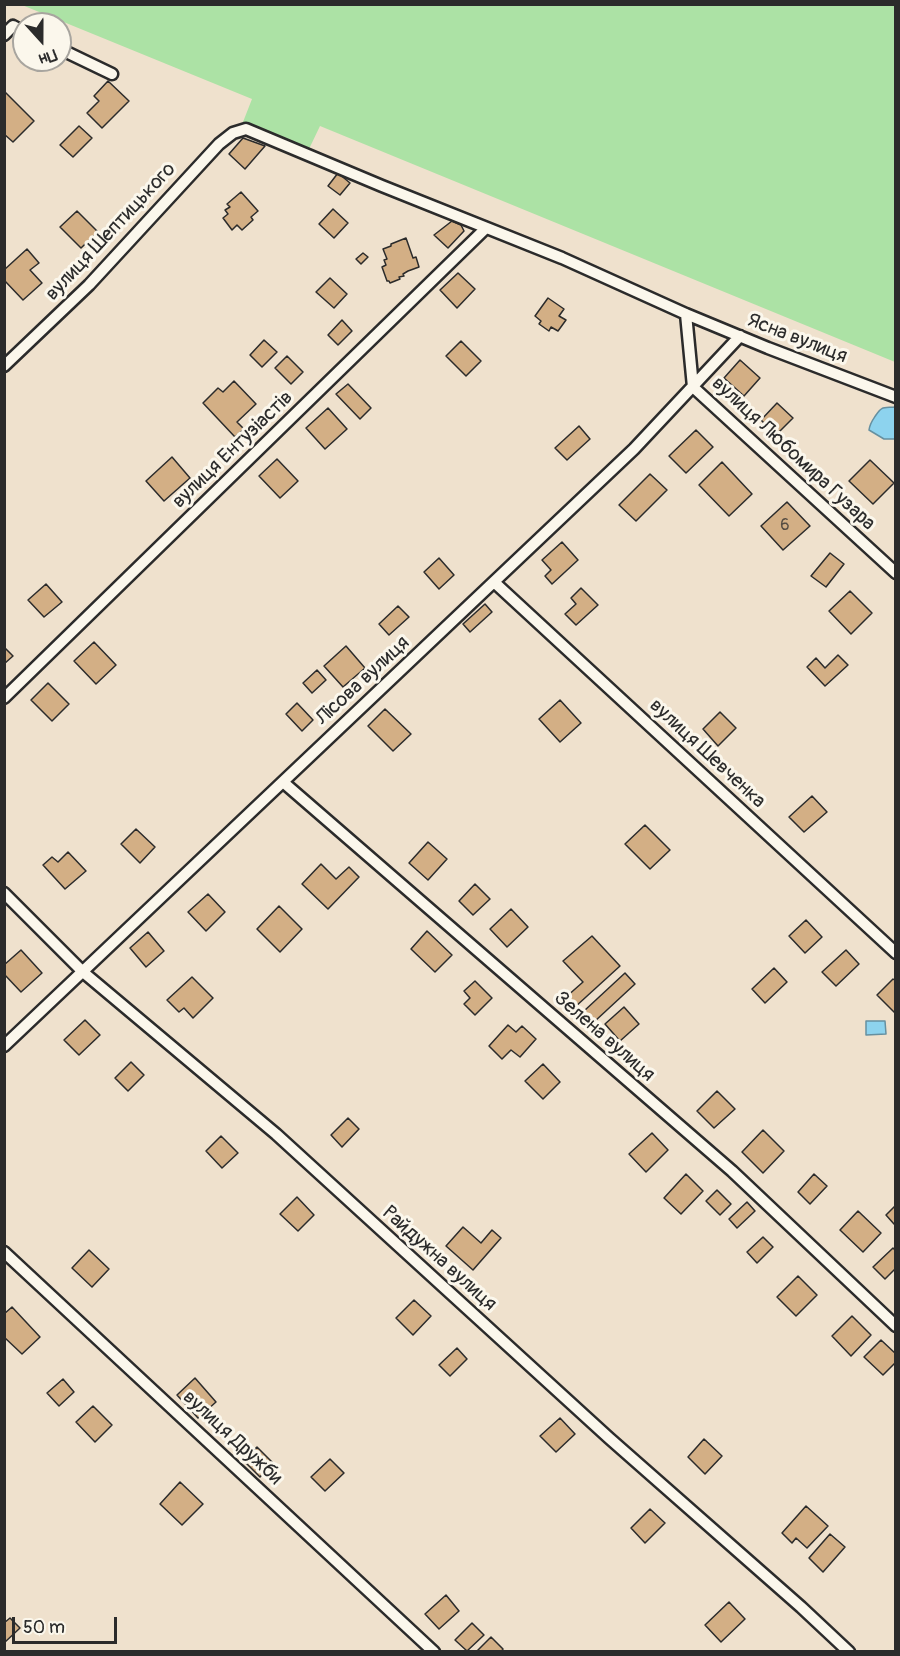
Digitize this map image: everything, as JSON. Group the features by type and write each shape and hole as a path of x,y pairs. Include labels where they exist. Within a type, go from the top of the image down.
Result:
{"street":[{"path":"72,55 112,74"},
{"name":"Ясна вулиця","path":"246,129 562,258 686,314 896,397"},
{"name":"вулиця Шептицького","path":"4,366 89,285 219,144 233,133 246,129"},
{"name":"вулиця Ентузіастів","path":"4,698 486,228"},
{"path":"686,314 693,387"},
{"name":"Лісова вулиця","path":"4,1046 634,449 740,336"},
{"name":"вулиця Любомира Гузара","path":"693,387 896,573"},
{"name":"вулиця Шевченка","path":"494,582 896,953"},
{"name":"Зелена вулиця","path":"283,782 732,1172 896,1326"},
{"name":"Райдужна вулиця","path":"4,893 83,972 276,1134 600,1430 849,1652"},
{"name":"вулиця Дружби","path":"4,1252 434,1652"}],"green space":[{"path":"22,5 895,5 895,362 320,126 309,149 243,122 252,99 72,25 72,12 39,12"}],"water":[{"path":"895,407 895,439 884,439 869,430 871,422 880,410"},
{"path":"866,1021 885,1021 886,1034 866,1035"}],"building":[{"path":"108,81 129,101 102,128 87,113 99,101 94,96"},
{"path":"5,92 34,121 13,142 4,134"},
{"path":"79,126 92,138 73,157 60,145"},
{"path":"243,138 265,146 245,169 229,154"},
{"path":"338,173 350,183 340,195 328,186"},
{"path":"241,192 258,211 251,217 253,220 242,230 237,225 232,230 223,218 228,214 225,210 230,207 227,204"},
{"path":"333,209 348,223 334,238 319,224"},
{"path":"77,211 98,232 81,248 60,227"},
{"path":"452,221 461,225 464,231 448,248 434,235"},
{"path":"406,238 419,267 408,271 403,274 404,276 399,277 400,279 390,283 382,267 386,265 384,260 387,259 383,249"},
{"path":"27,249 39,263 30,270 42,283 23,300 4,280 4,270"},
{"path":"363,253 368,257 361,264 356,259"},
{"path":"458,273 475,289 457,308 440,290"},
{"path":"330,278 347,294 334,308 316,292"},
{"path":"548,298 564,309 559,316 566,320 558,331 551,327 549,331 539,324 541,321 535,316"},
{"path":"342,320 352,331 338,345 328,335"},
{"path":"264,340 277,352 262,367 250,355"},
{"path":"461,341 481,361 466,376 446,356"},
{"path":"287,356 303,372 291,384 275,368"},
{"path":"740,360 760,378 744,396 724,378"},
{"path":"234,381 256,404 237,422 244,429 235,437 203,403 218,388 223,392"},
{"path":"348,384 371,408 360,419 336,394"},
{"path":"777,403 793,418 776,435 761,420"},
{"path":"328,408 347,429 325,449 306,428"},
{"path":"579,426 590,439 567,460 555,448"},
{"path":"696,430 713,447 686,473 669,456"},
{"path":"172,457 190,478 164,501 146,481"},
{"path":"277,459 298,481 280,498 259,476"},
{"path":"870,460 894,483 873,504 849,481"},
{"path":"722,462 752,494 729,516 699,485"},
{"path":"650,474 667,490 636,521 619,505"},
{"path":"787,502 810,526 783,550 761,526"},
{"path":"562,542 578,560 552,584 545,576 551,570 542,560"},
{"path":"830,553 844,564 826,587 811,576"},
{"path":"439,558 454,575 439,589 424,572"},
{"path":"46,584 62,602 44,617 28,600"},
{"path":"581,588 598,605 576,625 565,614 576,604 571,598"},
{"path":"850,591 872,613 851,634 829,611"},
{"path":"485,604 492,612 470,632 463,624"},
{"path":"398,606 409,617 389,635 379,624"},
{"path":"94,642 116,665 96,684 74,661"},
{"path":"346,646 365,668 343,687 324,666"},
{"path":"4,647 13,656 4,664"},
{"path":"838,655 848,665 825,686 807,667 816,658 825,668"},
{"path":"317,670 326,680 312,693 303,683"},
{"path":"48,683 69,704 52,721 31,700"},
{"path":"560,700 581,723 560,742 539,719"},
{"path":"297,703 313,720 302,731 286,714"},
{"path":"385,709 411,734 393,751 368,726"},
{"path":"720,712 736,728 718,746 703,729"},
{"path":"812,796 827,812 804,832 789,817"},
{"path":"645,825 670,850 650,869 625,844"},
{"path":"136,829 155,847 140,863 121,844"},
{"path":"428,842 447,859 428,880 409,863"},
{"path":"68,852 86,871 65,889 43,865 52,857 58,862"},
{"path":"321,864 336,879 349,867 359,877 328,909 302,884"},
{"path":"475,884 490,899 473,915 459,901"},
{"path":"208,894 225,912 206,931 188,912"},
{"path":"279,906 302,929 280,952 257,929"},
{"path":"511,909 528,927 507,947 490,929"},
{"path":"806,920 822,937 805,953 789,936"},
{"path":"427,931 452,955 435,972 411,949"},
{"path":"148,932 164,951 146,967 130,948"},
{"path":"592,936 620,966 575,1007 566,997 583,982 563,961"},
{"path":"21,950 42,973 21,992 4,974 4,965"},
{"path":"846,950 859,964 836,986 822,972"},
{"path":"774,968 787,982 765,1003 752,989"},
{"path":"625,973 635,984 594,1022 584,1011"},
{"path":"192,977 213,998 193,1018 184,1008 179,1012 167,1000"},
{"path":"893,979 896,981 896,1014 877,995"},
{"path":"475,981 492,998 475,1015 464,1004 470,998 464,991"},
{"path":"624,1007 639,1024 620,1041 605,1024"},
{"path":"85,1020 100,1035 79,1055 64,1040"},
{"path":"508,1025 516,1032 522,1026 536,1039 520,1057 511,1050 502,1059 489,1046"},
{"path":"131,1062 144,1075 128,1091 115,1078"},
{"path":"543,1064 560,1082 543,1099 525,1081"},
{"path":"717,1091 735,1109 714,1128 697,1111"},
{"path":"348,1118 359,1129 342,1147 331,1135"},
{"path":"763,1130 784,1151 763,1173 742,1152"},
{"path":"652,1133 668,1150 646,1172 629,1154"},
{"path":"221,1136 238,1153 222,1168 206,1151"},
{"path":"686,1174 703,1191 681,1214 664,1198"},
{"path":"814,1174 827,1186 810,1204 798,1192"},
{"path":"717,1190 731,1204 720,1215 706,1201"},
{"path":"297,1197 314,1215 298,1231 280,1214"},
{"path":"747,1202 755,1211 737,1228 729,1219"},
{"path":"896,1205 896,1222 894,1224 886,1215"},
{"path":"858,1211 881,1233 863,1252 840,1230"},
{"path":"463,1227 481,1243 492,1230 501,1238 473,1270 446,1246"},
{"path":"763,1237 773,1247 757,1263 747,1252"},
{"path":"893,1248 896,1251 896,1268 885,1279 873,1267"},
{"path":"89,1250 109,1269 92,1287 72,1268"},
{"path":"798,1276 817,1295 796,1316 777,1297"},
{"path":"414,1300 431,1316 413,1335 396,1318"},
{"path":"12,1307 40,1337 22,1354 4,1337 4,1314"},
{"path":"852,1316 871,1335 851,1356 832,1336"},
{"path":"881,1340 896,1354 896,1362 883,1375 864,1357"},
{"path":"457,1348 467,1359 450,1376 439,1365"},
{"path":"195,1378 216,1402 198,1418 177,1395"},
{"path":"63,1379 74,1392 59,1406 47,1393"},
{"path":"93,1406 112,1425 95,1442 76,1422"},
{"path":"560,1418 575,1434 556,1452 540,1436"},
{"path":"704,1439 722,1456 705,1474 688,1457"},
{"path":"257,1447 273,1463 260,1477 243,1460"},
{"path":"330,1459 344,1473 325,1491 311,1477"},
{"path":"180,1482 203,1504 182,1525 160,1504"},
{"path":"806,1506 828,1526 807,1548 796,1538 792,1543 782,1533"},
{"path":"650,1509 665,1523 645,1543 631,1528"},
{"path":"830,1534 845,1547 823,1572 809,1558"},
{"path":"446,1595 459,1611 439,1629 425,1614"},
{"path":"729,1602 745,1619 721,1642 705,1625"},
{"path":"10,1618 20,1628 4,1643 4,1623"},
{"path":"472,1623 484,1635 467,1651 455,1640"},
{"path":"491,1637 503,1649 501,1652 476,1652"}]}
